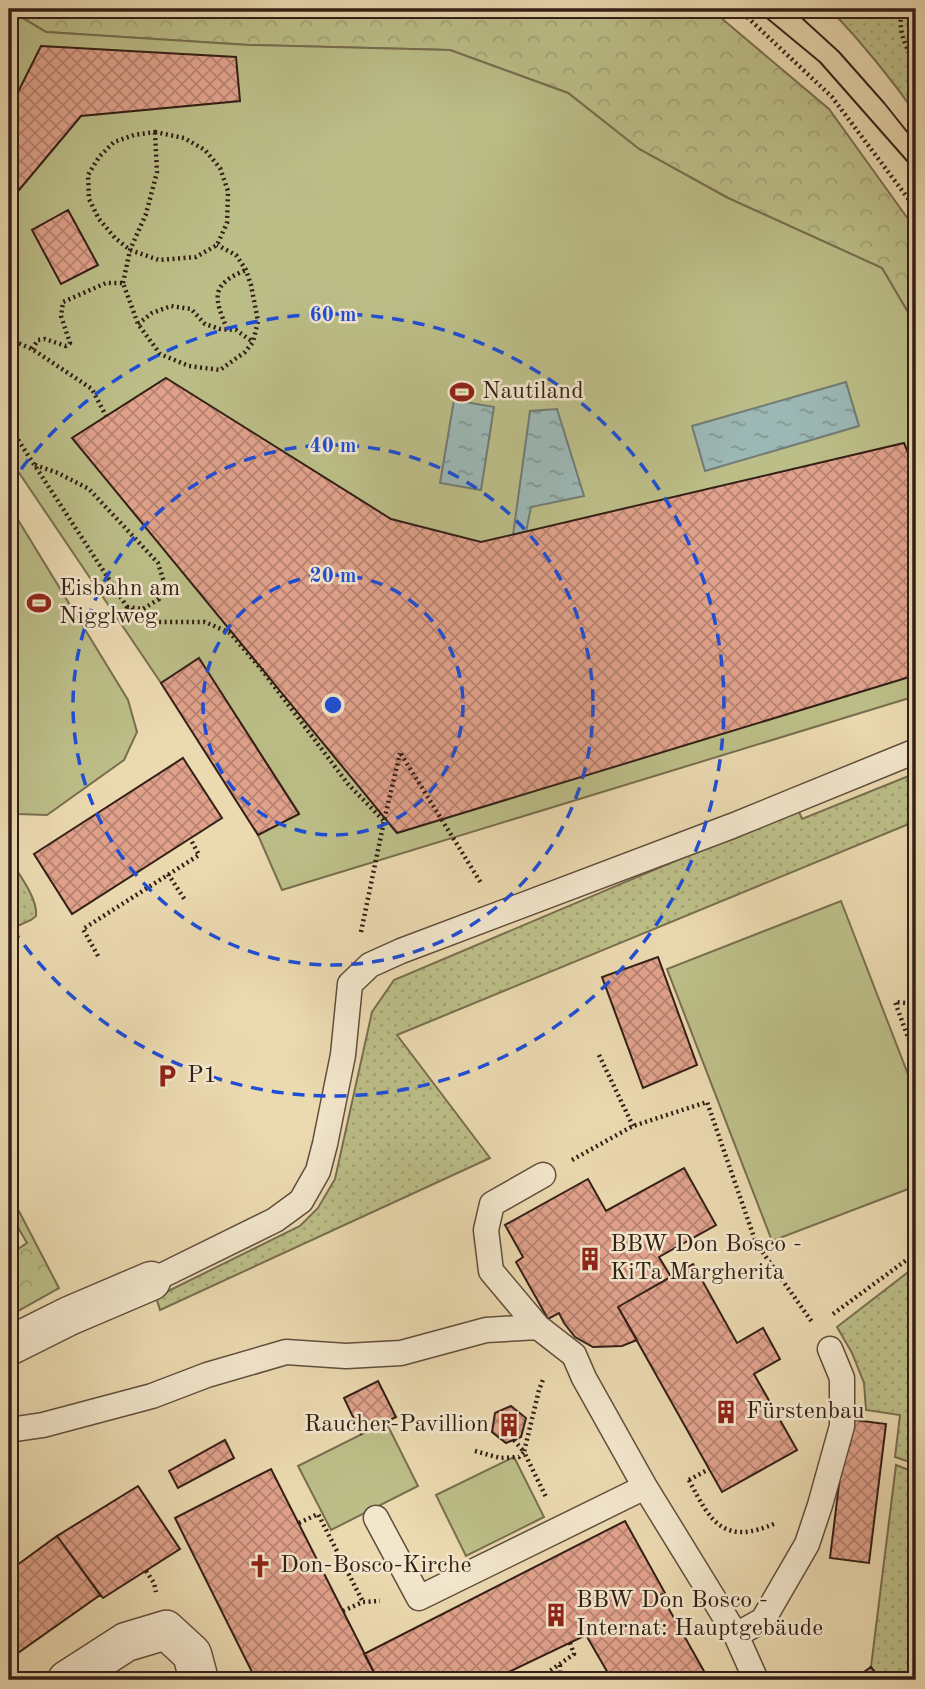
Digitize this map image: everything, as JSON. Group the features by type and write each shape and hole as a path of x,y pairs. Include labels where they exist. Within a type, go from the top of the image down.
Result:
{"street":[{"path":"9,1346 69,1316 151,1281"},
{"path":"75,1679 126,1642 166,1630 192,1654 199,1680"}],"lane":[{"path":"151,1281 267,1224 301,1201 318,1171 325,1144 343,1055 350,984 370,965 732,826 916,751"},
{"path":"543,1175 492,1204 486,1230 491,1271 538,1327 574,1355 645,1487 736,1635 756,1680"},
{"path":"9,1430 152,1396 207,1375 286,1352 346,1356 401,1353 486,1330 538,1327"},
{"path":"736,1635 763,1620 807,1544 820,1505 842,1426 842,1378 830,1349"},
{"path":"376,1518 419,1598 645,1487"}],"path":[{"path":"733,9 746,16 832,97 916,209"},
{"path":"902,9 899,19 906,48 916,65"},
{"path":"155,132 157,172 146,214 130,250 123,283 138,324 160,354 189,366 220,370 246,352 253,342 258,321 246,270 236,255 217,245"},
{"path":"155,132 184,138 205,150 220,168 229,191 227,223 217,245 196,257 159,260 130,250 115,238 99,219 89,200 89,175 99,157 114,142 155,132"},
{"path":"227,329 219,308 217,292 223,282 246,270"},
{"path":"32,349 38,340 45,339 66,346 71,343 61,316 63,302 106,283 123,283"},
{"path":"138,324 152,313 172,306 191,309 205,324 236,330 253,342"},
{"path":"9,339 32,349 92,389 106,416"},
{"path":"9,426 127,607 148,622 205,622 230,633 262,670 348,784 384,821"},
{"path":"35,465 89,489 158,563 164,582 159,599 143,609 127,607"},
{"path":"350,984 400,753 500,913"},
{"path":"99,956 83,929 198,855 190,838"},
{"path":"168,874 185,900"},
{"path":"916,1004 895,1002 916,1059"},
{"path":"599,1055 633,1126"},
{"path":"543,1175 633,1126 706,1102 756,1243 830,1349"},
{"path":"815,1326 916,1253"},
{"path":"475,1451 500,1458 519,1457 524,1452 548,1368 574,1355"},
{"path":"514,1440 524,1452 561,1528"},
{"path":"689,1480 705,1511 715,1522 731,1531 750,1531 771,1525 820,1505"},
{"path":"299,1524 318,1514 363,1602"},
{"path":"146,1571 154,1583"},
{"path":"537,1680 574,1654 570,1643"},
{"path":"560,1664 560,1676 563,1680"}],"green space":[{"path":"9,9 703,9 720,17 829,109 916,230 916,326 882,268 728,198 639,149 568,93 450,50 249,45 46,32"},
{"path":"830,9 916,9 916,114 875,60"},
{"name":"Nautiland","path":"9,10 46,32 249,45 450,50 568,93 639,149 728,198 882,268 916,326 916,696 282,890 258,835 299,813 199,659 161,683 9,458"},
{"name":"Eisbahn am Nigglweg","path":"9,505 128,700 137,732 124,760 47,815 18,814 9,810"},
{"path":"916,773 916,821 397,1035 490,1158 160,1310 156,1297 300,1226 318,1208 335,1179 372,1012 394,980 798,809 802,819"},
{"path":"9,858 31,894 36,916 9,930"},
{"path":"841,901 916,1095 916,1186 772,1241 667,969"},
{"path":"9,1192 59,1288 9,1316 9,1255 27,1243 9,1212"},
{"path":"916,1266 916,1464 895,1457 900,1415 866,1410 864,1383 852,1353 837,1327"},
{"path":"386,1422 418,1486 331,1530 298,1466"},
{"path":"514,1457 544,1517 466,1556 436,1495"},
{"path":"896,1465 916,1473 916,1680 881,1680 871,1667"}],"water":[{"path":"846,382 859,426 705,471 692,426"},
{"path":"454,400 494,407 481,490 440,483"},
{"path":"557,409 584,496 531,507 526,532 513,535 530,411"}],"building":[{"path":"41,46 236,57 240,101 81,116 19,190 9,182 9,110"},
{"path":"68,210 98,265 61,284 32,230"},
{"path":"166,378 391,519 481,542 904,443 916,472 916,675 397,833 72,438"},
{"path":"199,658 299,814 258,835 161,683"},
{"path":"183,758 222,818 72,914 34,854"},
{"path":"658,957 697,1065 643,1088 602,977"},
{"name":"BBW Don Bosco - KiTa Margherita","path":"684,1168 716,1225 659,1257 671,1277 618,1307 637,1340 622,1346 593,1347 575,1337 559,1313 548,1319 516,1262 523,1257 505,1225 588,1179 606,1211"},
{"name":"Fürstenbau","path":"693,1264 737,1343 763,1328 780,1359 754,1374 797,1450 722,1492 618,1307"},
{"path":"378,1381 396,1417 361,1434 344,1398"},
{"name":"Raucher-Pavillion","path":"511,1406 526,1418 521,1437 506,1443 492,1432 495,1413"},
{"path":"847,1419 886,1424 869,1563 830,1558"},
{"path":"225,1440 234,1458 178,1488 169,1471"},
{"name":"Don-Bosco-Kirche","path":"271,1469 378,1680 256,1680 175,1518"},
{"path":"138,1486 180,1549 103,1598 57,1536"},
{"name":"BBW Don Bosco - Internat: Hauptgebäude","path":"625,1521 665,1593 661,1595 709,1680 612,1680 586,1635 492,1680 378,1680 364,1654"},
{"path":"57,1536 100,1595 15,1655 9,1646 9,1571"},
{"path":"871,1667 881,1680 853,1680"}],"tram line":[{"path":"756,9 820,62 916,171"},
{"path":"792,9 839,52 916,143"}],"place":[{"name":"Nautiland","path":"462,392"},
{"name":"Eisbahn am Nigglweg","path":"39,603"},
{"name":"P1","path":"167,1076"},
{"name":"BBW Don Bosco - KiTa Margherita","path":"590,1259"},
{"name":"Fürstenbau","path":"726,1412"},
{"name":"Raucher-Pavillion","path":"509,1425"},
{"name":"Don-Bosco-Kirche","path":"260,1566"},
{"name":"BBW Don Bosco - Internat: Hauptgebäude","path":"556,1615"}]}
